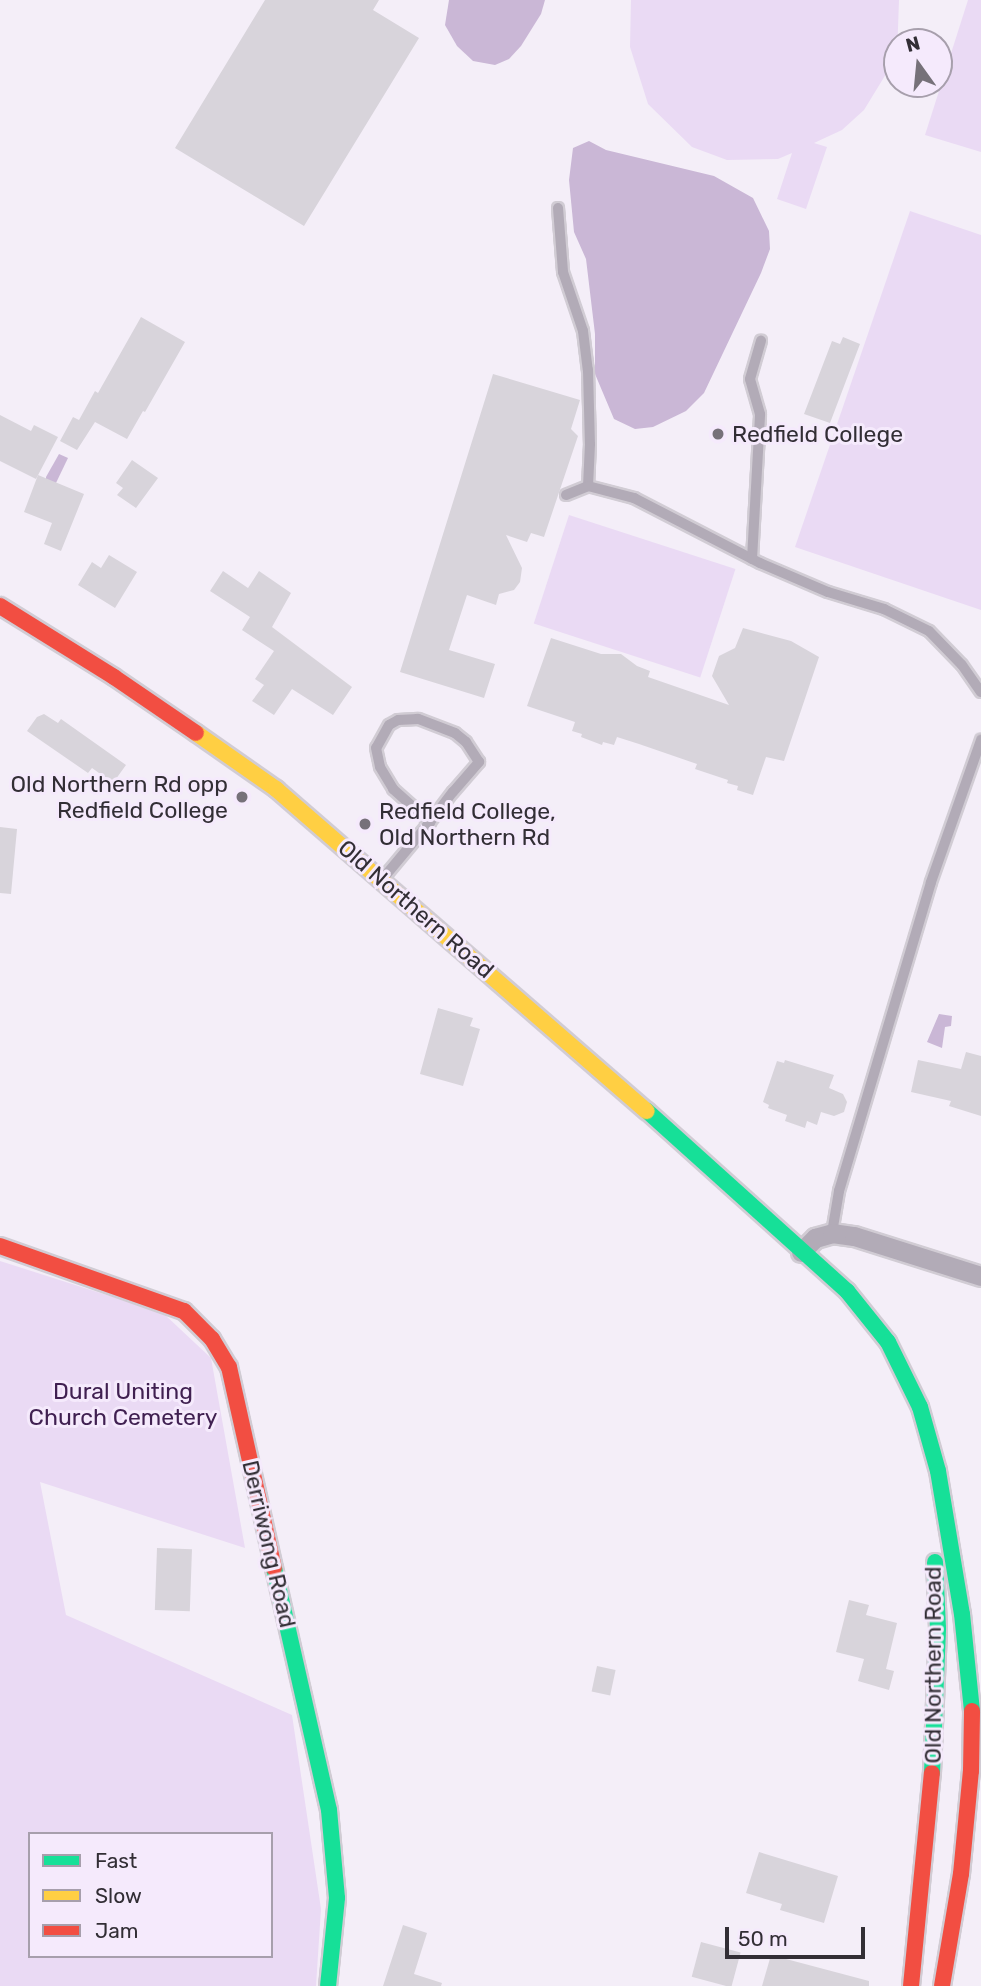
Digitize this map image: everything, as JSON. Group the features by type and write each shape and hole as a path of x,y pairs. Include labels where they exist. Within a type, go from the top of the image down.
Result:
{"main road":[{"name":"Old Northern Road","path":"0,606 114,677 276,789 383,878 847,1291 893,1352 920,1407 946,1505 972,1715 971,1771 961,1874 942,1986"},
{"name":"Derriwong Road","path":"0,1246 184,1311 212,1339 229,1367 329,1810 337,1898 328,1986"},
{"name":"Old Northern Road","path":"801,1252 850,1321"},
{"path":"887,1378 902,1409"},
{"path":"924,1492 930,1527"},
{"name":"Old Northern Road","path":"911,1986 921,1911 933,1751 938,1628 933,1550"}],"street":[{"path":"801,1252 815,1238 832,1233 854,1236 981,1276"}],"lane":[{"path":"558,208 563,272 583,331 588,370 588,486"},
{"path":"752,559 760,414 750,379 761,341"},
{"path":"566,495 588,486 634,498 752,559 828,592 884,609 929,631 962,665 981,692"},
{"path":"383,878 430,822 479,762 466,742 455,733 418,719 398,720 389,725 376,748 380,767 393,789 430,822"},
{"path":"832,1233 839,1191 931,882 981,740"}],"green space":[{"path":"631,0 899,0 898,28 883,28 883,79 864,110 842,130 814,143 827,147 806,209 777,199 792,153 778,159 727,160 692,147 648,104 630,47"},
{"path":"968,0 981,0 981,152 925,135 937,98 953,98 953,47"},
{"path":"910,211 981,235 981,610 795,547"},
{"path":"569,515 735,569 700,677 534,623"},
{"name":"Dural Uniting Church Cemetery","path":"0,1261 163,1313 211,1358 245,1548 40,1482 66,1615 292,1715 321,1909 316,1986 0,1986"}],"shaded area":[{"path":"449,0 545,0 541,14 521,46 509,59 495,65 473,61 457,46 445,25"},
{"path":"589,141 606,150 714,176 753,198 769,231 770,249 761,273 704,393 686,411 653,427 635,429 614,419 595,374 595,334 586,259 574,232 569,180 573,148"},
{"path":"59,454 68,458 55,485 46,482 46,477"},
{"path":"939,1014 952,1016 951,1026 945,1027 942,1048 927,1042"}],"building":[{"path":"265,0 379,0 373,10 419,38 304,226 175,148"},
{"path":"141,317 185,342 145,412 143,411 127,439 95,422 77,450 60,441 73,417 79,420 95,391 98,393"},
{"path":"843,337 860,344 830,423 804,414 832,341 840,344"},
{"path":"493,374 580,400 571,429 578,436 544,537 531,533 527,542 506,535 522,568 520,582 514,590 499,594 496,605 467,595 449,650 495,664 484,698 400,672"},
{"path":"0,415 31,431 34,425 58,437 36,479 0,461"},
{"path":"132,460 158,478 136,508 117,495 123,488 116,483"},
{"path":"38,475 84,494 61,551 44,544 52,523 24,512"},
{"path":"109,555 137,572 115,608 78,585 92,562 101,568"},
{"path":"223,571 248,588 259,571 291,593 272,627 352,687 333,715 292,689 274,715 252,701 264,685 255,679 274,651 242,630 250,617 210,591"},
{"path":"743,628 791,641 819,657 784,761 766,757 753,795 737,790 738,786 727,783 728,780 695,769 697,764 639,744 617,737 614,745 603,742 602,745 581,737 582,734 572,731 575,722 527,706 551,638 601,654 621,654 637,666 650,671 648,677 729,705 712,676 719,656 735,648"},
{"path":"44,714 58,723 61,719 126,765 113,783 92,768 88,773 27,731 37,717"},
{"path":"0,827 17,829 11,894 0,893"},
{"path":"438,1008 473,1018 470,1026 480,1029 463,1086 420,1074"},
{"path":"966,1052 981,1056 981,1116 949,1106 951,1101 911,1092 918,1060 961,1069"},
{"path":"785,1060 834,1075 829,1088 843,1094 847,1102 844,1112 834,1116 821,1112 817,1125 807,1121 805,1128 785,1121 787,1115 768,1108 769,1105 763,1102 777,1061 784,1063"},
{"path":"157,1548 192,1549 190,1611 155,1610"},
{"path":"849,1600 869,1605 866,1615 897,1623 886,1669 894,1671 889,1690 858,1681 864,1659 836,1652"},
{"path":"597,1666 616,1670 610,1695 592,1691"},
{"path":"759,1852 838,1876 824,1923 780,1910 782,1904 746,1893"},
{"path":"403,1925 427,1933 414,1974 442,1983 441,1986 383,1986"},
{"path":"701,1942 741,1953 732,1986 692,1977"},
{"path":"771,1955 869,1981 869,1986 762,1986"}],"traffic: fast":[{"path":"647,1111 847,1291 888,1342 920,1407 938,1471 962,1614 972,1711"},
{"path":"932,1773 938,1628 935,1562"},
{"path":"274,1568 329,1810 337,1898 328,1986"}],"traffic: slow":[{"path":"196,733 276,789 647,1111"}],"traffic: jam":[{"path":"0,606 114,677 196,733"},
{"path":"0,1246 184,1311 212,1339 229,1367 274,1568"},
{"path":"942,1986 961,1874 971,1771 972,1711"},
{"path":"911,1986 932,1773"}],"place":[{"name":"Redfield College","path":"718,434"},
{"name":"Old Northern Rd opp Redfield College","path":"242,797"},
{"name":"Redfield College, Old Northern Rd","path":"365,824"}]}
